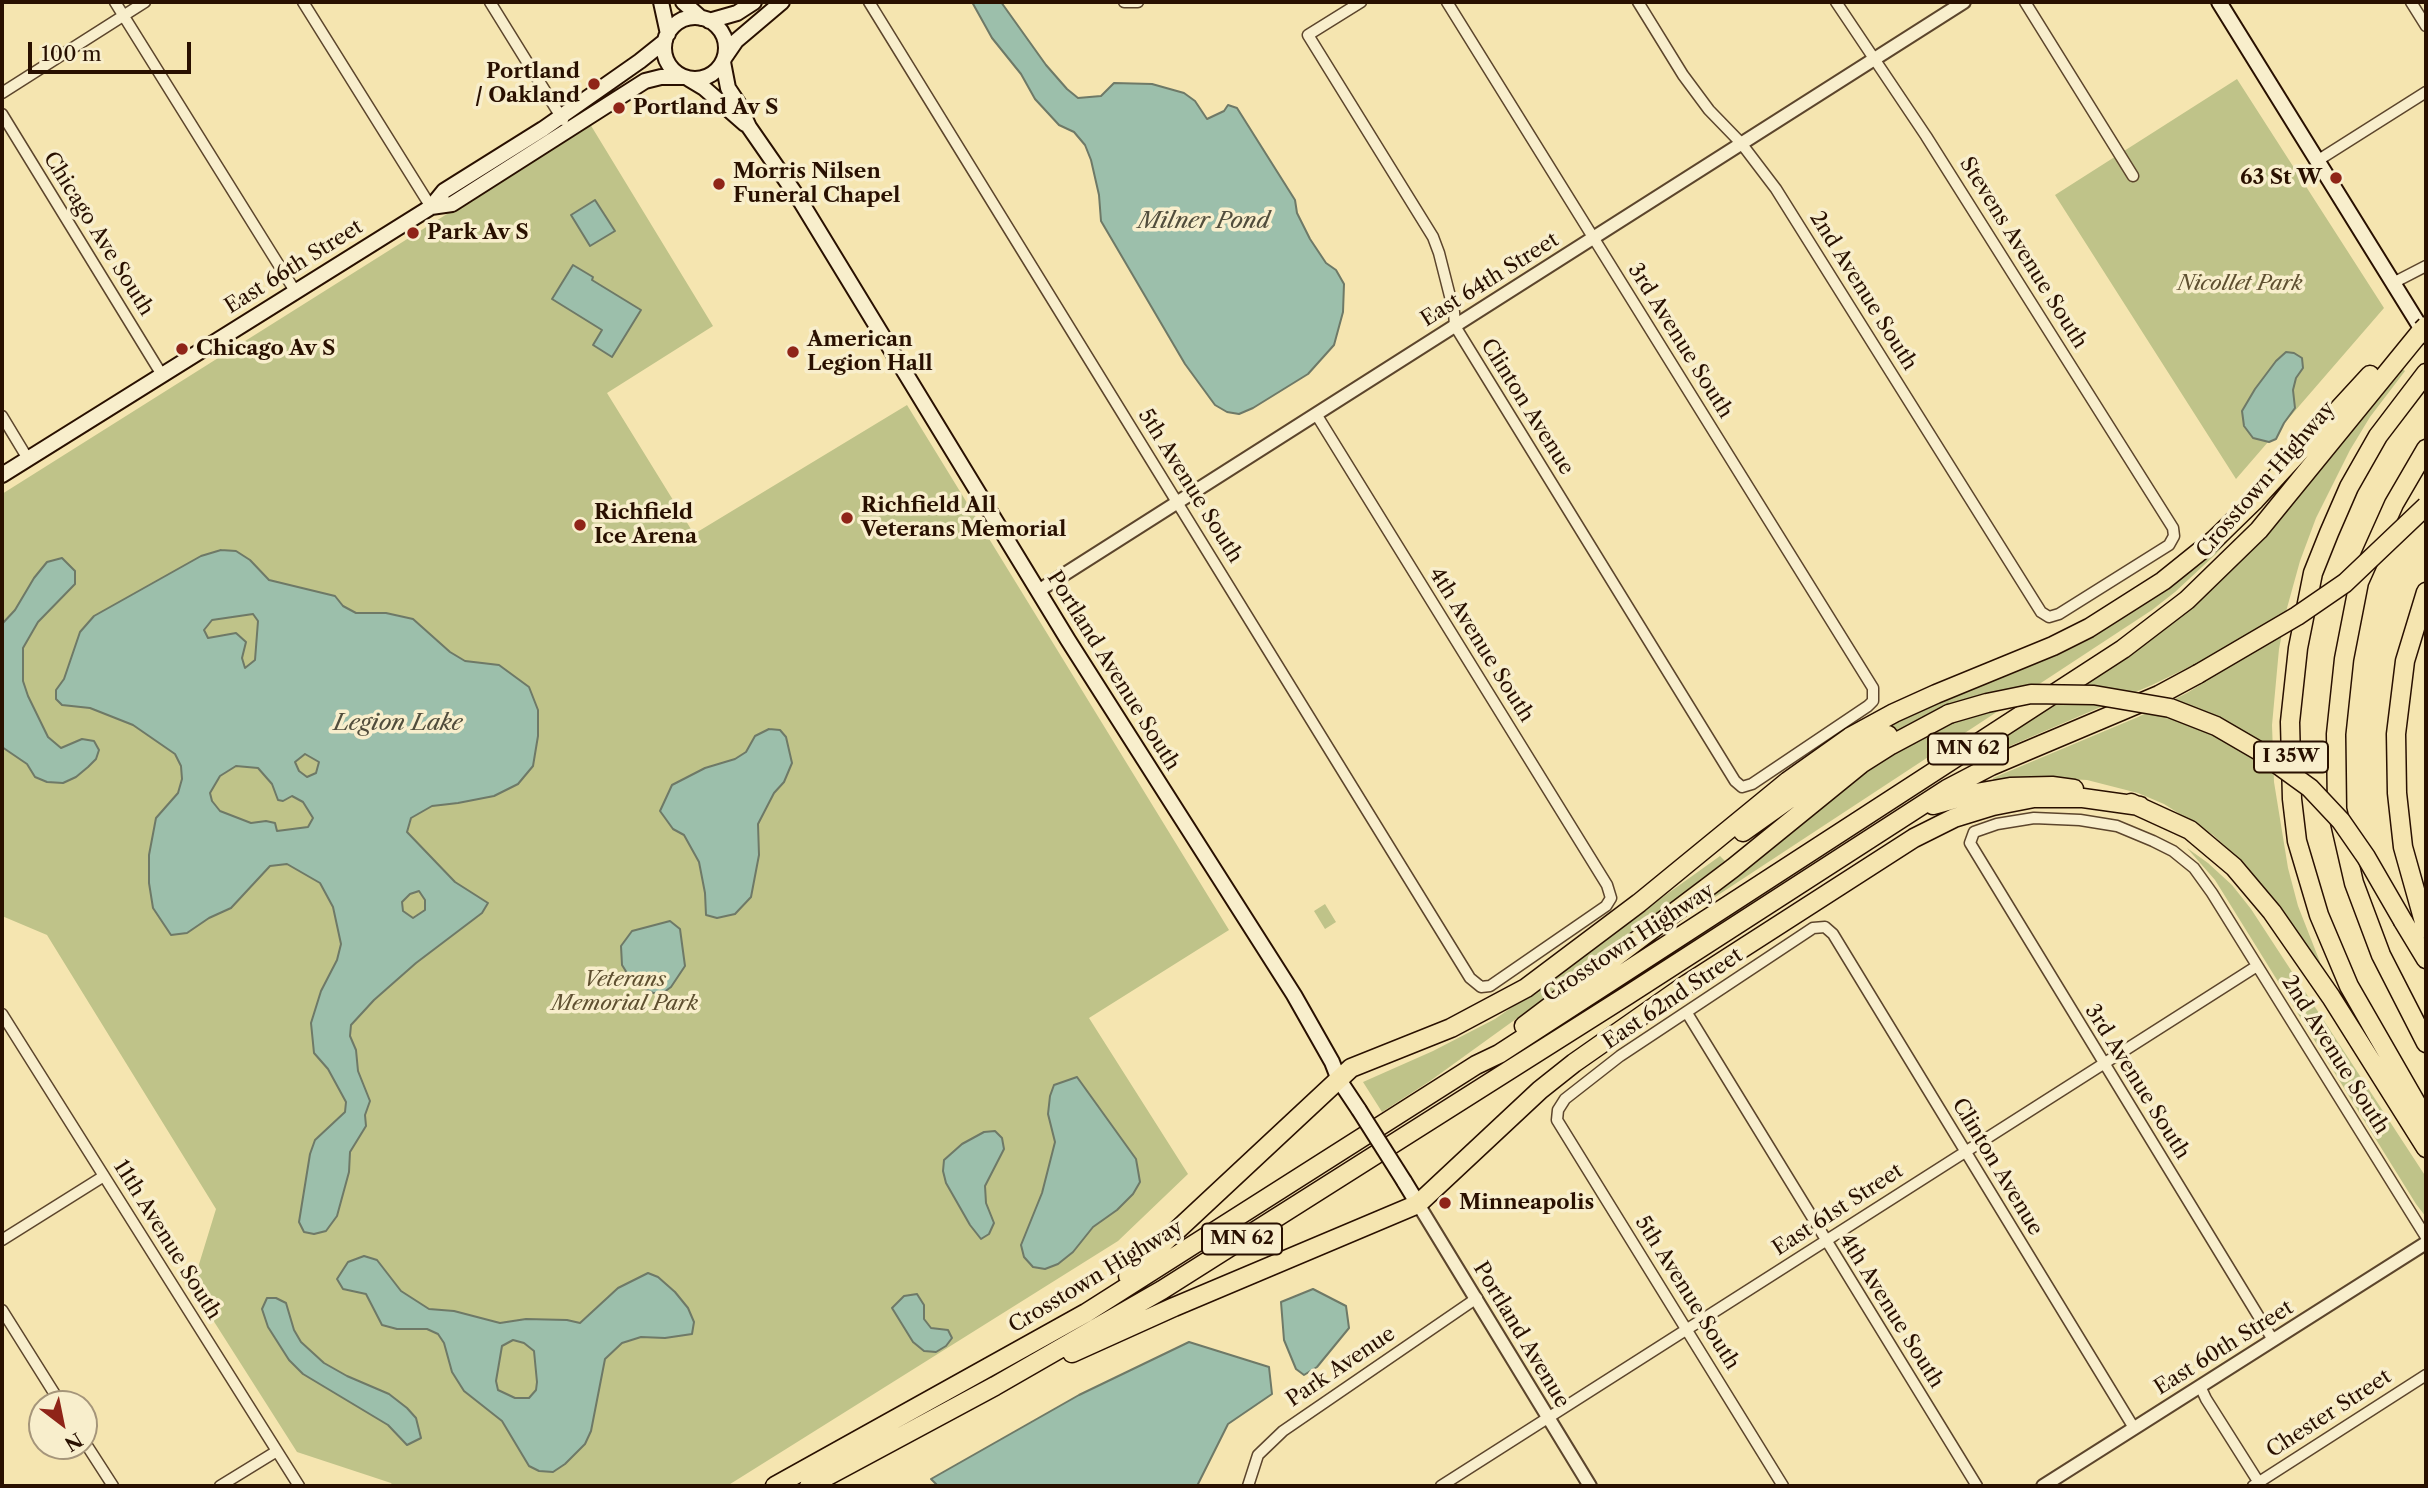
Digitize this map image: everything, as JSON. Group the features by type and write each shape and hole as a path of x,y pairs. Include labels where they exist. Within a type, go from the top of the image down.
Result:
{"highway":[{"name":"Crosstown Highway","path":"775,1486 1086,1313 1476,1065 1499,1054 1591,996 2100,664 2157,624 2221,569 2259,530 2394,357 2425,331"},
{"path":"1086,1313 1153,1254 1351,1068 1451,1028 1526,988 1639,903 1788,781 1850,737 1925,698 2053,646 2089,628 2163,581 2214,540 2394,357"},
{"name":"I 35W","path":"2426,373 2378,436 2349,487 2313,573 2298,648 2290,722 2292,799 2297,841 2319,915 2349,986 2426,1120"},
{"name":"I 35W","path":"2426,449 2394,504 2359,582 2344,659 2336,734 2337,809 2354,883 2381,955 2426,1043"},
{"name":"Crosstown Highway","path":"809,1486 995,1386 1162,1290 1947,789 1991,766 2159,695 2286,623 2345,583 2426,506"},
{"path":"2423,921 2403,847 2396,793 2396,734 2405,661 2426,592"},
{"path":"1639,903 1660,892 1860,749 1893,732 1926,719 2031,694 2094,695 2170,708 2216,726 2259,751 2310,788 2341,821 2366,857 2426,958"},
{"path":"1476,1065 1495,1047 1733,868 1861,764 1949,714"},
{"path":"1919,808 2010,787 2052,786 2100,792 2140,806 2190,830 2234,867 2272,912 2331,997 2426,1148"},
{"path":"995,1386 1418,1203 1540,1090 1574,1063 1687,984 1914,838 1954,818 1993,806 2034,798 2083,798 2140,806"}],"main road":[{"path":"661,2 666,59 676,73 699,79 717,70 736,41 782,2"},
{"path":"683,2 722,33 726,50 724,60"},
{"path":"666,38 682,21 737,13 754,2"},
{"path":"2219,2 2425,331"},
{"name":"East 66th Street","path":"2,475 431,207 444,191 561,117 666,38"},
{"name":"Portland Avenue South","path":"724,60 728,89 749,127 805,209 1038,591 1294,995 1332,1062 1339,1080 1418,1203"},
{"name":"East 66th Street","path":"431,207 452,204 645,81 661,77 687,78"},
{"name":"Portland Avenue South","path":"687,78 704,88 749,127"}],"street":[{"path":"115,2 295,291"},
{"path":"2,93 145,2"},
{"path":"303,2 431,207"},
{"path":"490,2 569,129"},
{"name":"5th Avenue South","path":"869,2 1470,978 1481,987"},
{"path":"1124,2 1138,2"},
{"name":"Clinton Avenue","path":"1361,2 1308,35 1433,237 1454,312 1455,326 1735,781 1742,787"},
{"name":"3rd Avenue South","path":"1447,2 1873,688 1873,701 1868,706 1742,787"},
{"name":"2nd Avenue South","path":"1638,2 1683,75 1776,189 2041,612"},
{"name":"Stevens Avenue South","path":"1836,2 1926,135 2173,528 2174,536 2169,545 2059,614 2049,617 2041,612"},
{"name":"East 64th Street","path":"1038,591 1964,2"},
{"path":"2025,2 2133,176"},
{"path":"2411,2 2426,26"},
{"path":"2317,161 2426,92"},
{"name":"Chicago Ave South","path":"2,114 162,374"},
{"path":"2393,283 2426,265"},
{"name":"4th Avenue South","path":"1316,414 1607,885 1611,898 1606,906 1517,968 1490,986 1481,987"},
{"path":"2,416 27,459"},
{"name":"2nd Avenue South","path":"1970,843 1974,832 1997,824 2034,818 2080,820 2117,826 2173,851 2194,868 2426,1237"},
{"name":"3rd Avenue South","path":"1970,843 2273,1340"},
{"name":"Clinton Avenue","path":"1825,927 1833,934 2134,1428"},
{"name":"East 62nd Street","path":"1557,1120 1558,1110 1565,1099 1620,1056 1814,928 1825,927"},
{"name":"East 61st Street","path":"1441,1486 2257,967"},
{"name":"4th Avenue South","path":"1686,1013 1977,1486"},
{"name":"11th Avenue South","path":"2,1014 299,1486"},
{"name":"5th Avenue South","path":"1557,1120 1783,1486"},
{"path":"2,1240 104,1176"},
{"name":"Portland Avenue","path":"1418,1203 1590,1486"},
{"name":"East 60th Street","path":"2043,1486 2426,1243"},
{"name":"Park Avenue","path":"1248,1486 1258,1455 1283,1431 1477,1298"},
{"path":"2,1310 52,1390"},
{"name":"Chester Street","path":"2258,1485 2426,1375"},
{"path":"2200,1386 2258,1485"},
{"path":"220,1486 277,1451"},
{"path":"96,1460 113,1486"}],"green space":[{"name":"Nicollet Park","path":"2237,79 2384,308 2236,479 2055,195"},
{"name":"Veterans Memorial Park","path":"590,124 713,326 607,393 694,534 907,405 1229,930 1089,1018 1188,1174 1118,1241 727,1486 393,1486 391,1483 297,1452 192,1287 216,1209 47,935 2,916 2,494"},
{"path":"2400,367 2405,371 2370,417 2350,450 2316,518 2300,561 2279,649 2272,725 2274,782 2288,868 2298,906 2320,962 2316,964 2246,865 2213,835 2164,804 2138,793 2087,780 2031,777 1994,781 1993,778 2138,717 2187,693 2200,685 2191,666 1989,755 1985,749 2152,636"},
{"path":"2242,520 2245,522 2216,554 2152,610 1709,901 1707,896 1742,868 1857,738 2027,663"},
{"path":"2187,848 2232,885 2251,909 2426,1177 2426,1217 2215,880"},
{"path":"1720,856 1725,861 1563,985 1430,1081 1382,1112 1363,1082 1433,1051 1495,1019"},
{"path":"1325,904 1336,922 1325,929 1314,911"}],"water":[{"name":"Milner Pond","path":"972,2 1001,2 1046,65 1078,98 1101,96 1114,83 1152,84 1184,93 1195,101 1207,119 1224,111 1228,105 1237,108 1295,200 1297,213 1310,239 1344,284 1343,312 1334,345 1308,374 1239,414 1227,412 1215,405 1185,364 1101,221 1099,195 1085,145 1074,132 1059,125 1035,99 1021,74 992,38"},
{"path":"595,200 615,231 590,246 571,215"},
{"path":"573,265 641,310 612,357 593,345 602,330 552,299"},
{"path":"2286,352 2302,358 2303,368 2296,378 2293,390 2295,408 2276,439 2269,442 2253,438 2244,426 2242,411 2255,389"},
{"name":"Legion Lake","path":"221,550 236,551 250,560 269,580 335,596 343,606 356,613 386,613 413,619 450,652 465,661 499,665 529,687 538,710 538,736 533,766 518,784 494,796 432,806 411,818 407,832 455,882 488,903 482,913 416,963 374,1000 351,1025 350,1036 356,1050 358,1071 370,1101 365,1115 366,1126 350,1152 349,1172 337,1216 326,1231 314,1234 304,1232 299,1222 310,1154 315,1140 345,1112 346,1102 328,1069 314,1053 311,1023 341,944 333,907 320,883 287,864 270,866 231,908 209,918 187,933 171,935 153,908 149,883 149,855 156,818 178,793 182,779 181,766 175,754 133,725 90,708 62,705 56,699 56,690 64,679 80,632 94,616 201,556","holes":["253,614 258,621 255,660 245,668 242,658 246,642 236,633 208,638 204,630 212,620","305,754 319,762 316,773 307,777 299,771 295,762","236,766 258,768 272,784 278,800 283,801 292,796 303,802 313,818 308,827 277,831 275,823 251,823 220,811 212,801 210,793 220,776","419,891 425,900 425,910 413,918 403,911 402,902 410,894"]},
{"path":"62,558 75,571 75,584 38,622 23,648 23,681 48,737 61,748 82,739 94,741 99,750 96,759 88,767 63,783 47,782 35,777 27,764 2,747 2,624 15,610 47,562"},
{"path":"769,729 780,730 786,737 792,763 784,782 774,793 758,824 759,855 751,897 735,914 717,918 706,915 699,862 684,835 673,829 660,811 672,785 705,768 735,759 746,752 755,736"},
{"path":"670,921 680,929 685,966 671,987 663,993 653,993 635,984 627,973 622,965 621,946 632,931"},
{"path":"1077,1077 1136,1159 1140,1182 1133,1194 1117,1210 1093,1227 1073,1252 1058,1264 1045,1269 1033,1267 1024,1257 1021,1245 1042,1193 1055,1142 1048,1114 1050,1096 1054,1085"},
{"path":"995,1131 1002,1138 1004,1149 985,1186 986,1203 994,1223 989,1234 981,1239 946,1183 944,1160 962,1144 984,1132"},
{"path":"364,1256 377,1260 401,1291 429,1309 454,1311 500,1323 526,1319 580,1323 618,1288 648,1273 658,1277 688,1308 694,1322 692,1334 665,1338 641,1337 622,1343 605,1359 591,1431 585,1444 553,1472 539,1471 529,1466 502,1421 464,1391 452,1372 444,1343 438,1334 427,1329 397,1329 382,1325 366,1294 343,1289 337,1279 348,1262","holes":["513,1340 524,1343 534,1351 536,1390 529,1398 515,1398 498,1390 496,1381 502,1346"]},
{"path":"1313,1289 1346,1306 1349,1328 1317,1367 1304,1375 1296,1369 1284,1340 1281,1302"},
{"path":"917,1294 924,1305 924,1319 931,1328 948,1330 952,1338 936,1352 924,1351 913,1342 892,1308 904,1296"},
{"path":"267,1298 276,1298 286,1303 294,1330 301,1342 324,1363 389,1394 407,1408 416,1418 421,1438 407,1445 388,1425 303,1374 289,1360 268,1327 262,1309"},
{"path":"1189,1342 1269,1367 1272,1394 1228,1424 1197,1486 938,1486 931,1479 1079,1395"}],"place":[{"name":"Portland / Oakland","path":"594,84"},
{"name":"Portland Av S","path":"619,108"},
{"name":"63 St W","path":"2336,178"},
{"name":"Morris Nilsen Funeral Chapel","path":"719,184"},
{"name":"Park Av S","path":"413,233"},
{"name":"Chicago Av S","path":"182,349"},
{"name":"American Legion Hall","path":"793,352"},
{"name":"Richfield All Veterans Memorial","path":"847,518"},
{"name":"Richfield Ice Arena","path":"580,525"},
{"name":"Minneapolis","path":"1445,1203"}]}
